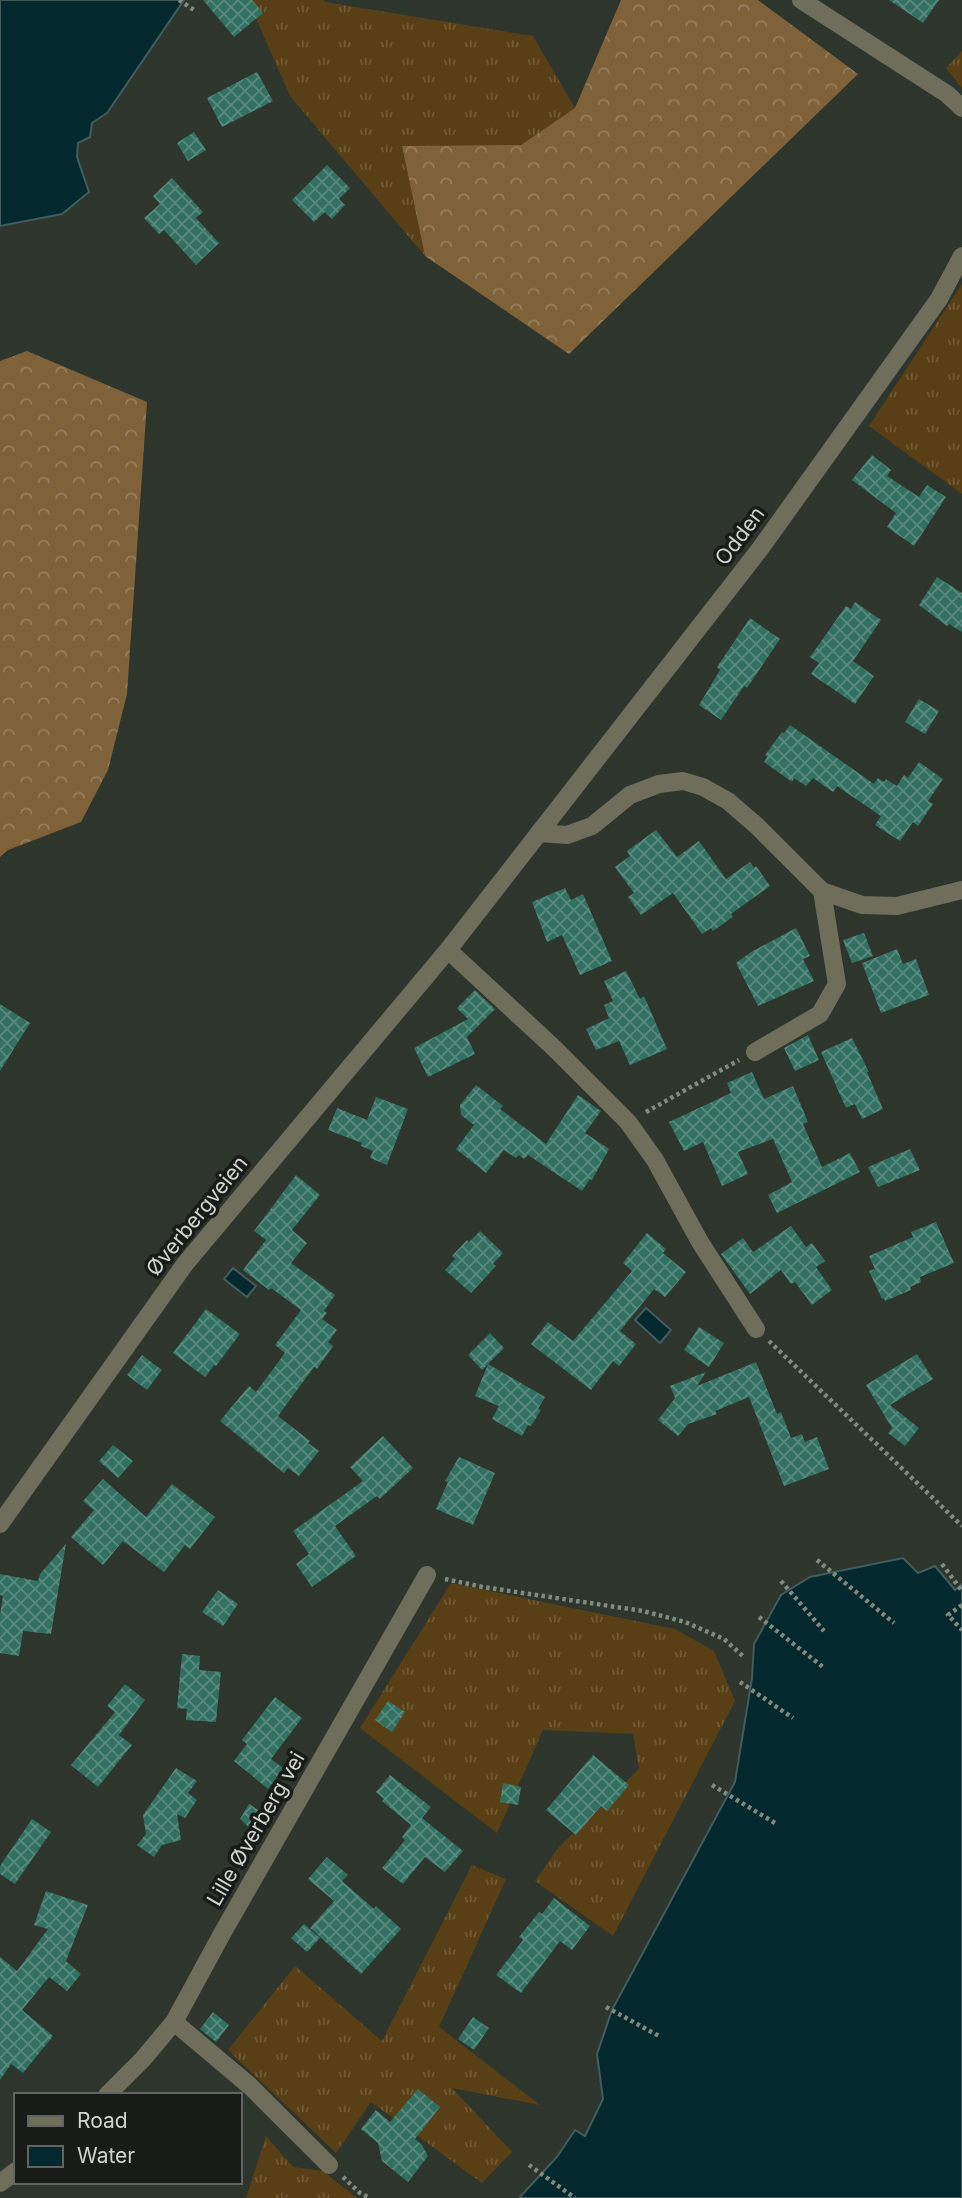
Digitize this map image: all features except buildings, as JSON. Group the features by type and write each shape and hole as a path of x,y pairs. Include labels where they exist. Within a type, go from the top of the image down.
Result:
{"street":[{"path":"801,0 947,94 962,108"},
{"name":"Odden","path":"539,833 784,516 939,299 962,256"},
{"path":"539,833 567,835 592,826 630,795 659,785 683,781 703,787 729,802 822,891 862,905 897,906 962,890"},
{"name":"Øverbergveien","path":"0,1524 185,1264 448,950 539,833"},
{"path":"755,1052 820,1014 837,984 822,891"},
{"path":"448,950 553,1046 628,1122 655,1160 700,1242 756,1329"},
{"name":"Lille Øverberg vei","path":"109,2093 143,2059 174,2022 427,1575"},
{"path":"174,2022 250,2086 329,2165"}],"path":[{"path":"179,0 194,10"},
{"path":"628,1122 755,1052"},
{"path":"756,1329 962,1526"},
{"path":"817,1560 894,1623"},
{"path":"942,1564 962,1591"},
{"path":"427,1575 483,1587 643,1611 685,1622 724,1639 744,1657"},
{"path":"781,1581 824,1631"},
{"path":"962,1605 948,1615 962,1630"},
{"path":"759,1618 823,1667"},
{"path":"740,1682 793,1718"},
{"path":"712,1785 775,1823"},
{"path":"606,2007 659,2036"},
{"path":"329,2165 360,2193 370,2198"},
{"path":"528,2165 575,2198"}],"green space":[{"path":"248,0 324,0 533,36 575,108 521,145 402,146 425,256 290,96"},
{"path":"621,0 758,0 858,74 569,354 425,256 402,146 521,145 575,108"},
{"path":"962,51 962,88 946,68"},
{"path":"962,284 962,494 869,426"},
{"path":"27,351 147,402 127,694 108,770 81,822 8,850 0,857 0,361"},
{"path":"451,1583 675,1629 714,1651 735,1701 613,1936 535,1881 558,1848 639,1769 633,1734 543,1730 497,1833 360,1728"},
{"path":"472,1865 506,1879 439,2027 540,2105 452,2088 512,2152 482,2183 371,2102 336,2153 228,2050 295,1966 382,2041"},
{"path":"266,2136 293,2167 323,2171 357,2198 246,2198"}],"water":[{"path":"0,0 184,0 107,113 92,123 90,137 78,143 77,157 89,192 62,214 0,226"},
{"path":"233,1268 256,1286 247,1297 224,1279"},
{"path":"646,1308 671,1330 660,1343 635,1320"},
{"path":"903,1558 918,1573 935,1566 955,1590 962,1584 962,2198 519,2198 557,2157 575,2130 585,2136 603,2099 597,2054 612,2010 735,1782 752,1678 754,1644 781,1595 810,1577"}]}
